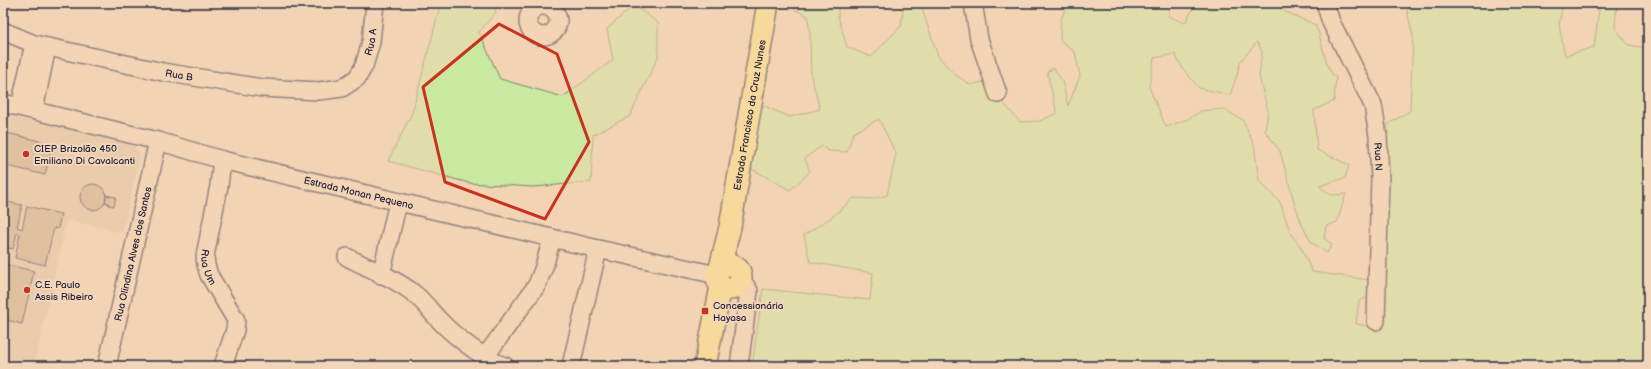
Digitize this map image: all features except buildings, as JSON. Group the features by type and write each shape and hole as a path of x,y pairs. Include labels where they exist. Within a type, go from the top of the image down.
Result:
{"main road":[{"name":"Estrada Francisco da Cruz Nunes","path":"718,366 728,277 730,227 768,3"},
{"name":"Estrada Francisco da Cruz Nunes","path":"705,366 728,277"}],"street":[{"name":"Rua A","path":"357,78 364,66 371,42 375,3"},
{"path":"973,3 979,39 998,94"},
{"name":"Rua N","path":"1325,3 1331,22 1373,106 1378,136 1380,179 1376,321"},
{"name":"Rua B","path":"3,32 41,45 163,72 262,88 319,91 342,88 357,78"},
{"path":"27,108 41,45"},
{"name":"Estrada Monan Pequeno","path":"3,102 158,141 222,160 598,249 728,277"},
{"name":"Rua Olindina Alves dos Santos","path":"108,366 158,141"},
{"name":"Rua Um","path":"222,160 219,186 205,256 206,265 210,275 236,320 235,330 223,366"},
{"path":"381,275 398,202"},
{"path":"485,357 537,285 552,238"},
{"path":"571,366 598,249"},
{"path":"347,257 405,287 418,296 441,322 485,357 505,366"},
{"path":"728,277 749,291 739,366"}],"highlighted area":[{"path":"499,24 557,54 589,142 545,219 445,182 423,87"}],"shaded area":[{"path":"3,114 133,145 139,152 140,158 122,233 67,220 34,366 25,366 3,360"}],"green space":[{"path":"441,3 493,3 496,12 479,32 500,79 563,97 613,60 607,29 634,5 658,23 658,57 630,116 593,135 591,182 533,187 469,183 388,161 412,113"},
{"path":"798,3 838,3 838,16 847,47 871,57 901,26 904,3 920,3 938,56 954,74 971,85 998,78 999,98 1020,122 1040,121 1057,113 1047,72 1054,68 1062,81 1068,106 1080,76 1075,52 1060,40 1061,20 1067,3 1171,3 1168,16 1185,23 1196,3 1275,3 1286,12 1315,25 1326,61 1332,74 1336,77 1334,101 1314,110 1317,150 1349,165 1345,178 1319,186 1331,195 1346,194 1337,222 1326,226 1324,239 1332,244 1327,253 1312,243 1303,227 1295,205 1280,151 1265,131 1268,111 1259,77 1262,51 1257,42 1240,62 1230,95 1199,88 1183,69 1175,54 1154,58 1149,87 1166,127 1188,119 1201,111 1223,109 1243,120 1254,145 1259,181 1280,202 1291,234 1301,247 1312,272 1370,280 1371,296 1359,301 1356,324 1381,328 1384,314 1388,124 1410,111 1413,36 1407,11 1411,3 1563,3 1559,25 1565,56 1594,47 1600,3 1617,3 1615,28 1629,45 1645,48 1648,87 1648,366 752,366 763,289 870,300 873,273 810,262 804,235 832,217 854,198 872,199 887,195 896,154 879,119 853,133 847,152 828,151 822,146 805,158 810,172 790,190 750,168 762,105 790,117 820,109 811,76 808,16 794,9"},
{"path":"1285,3 1308,3 1308,10 1287,5"}],"place":[{"name":"CIEP Brizolão 450 Emiliano Di Cavalcanti","path":"26,154"},
{"name":"C.E. Paulo Assis Ribeiro","path":"27,290"},
{"name":"Concessionária Hayasa","path":"705,311"}]}
